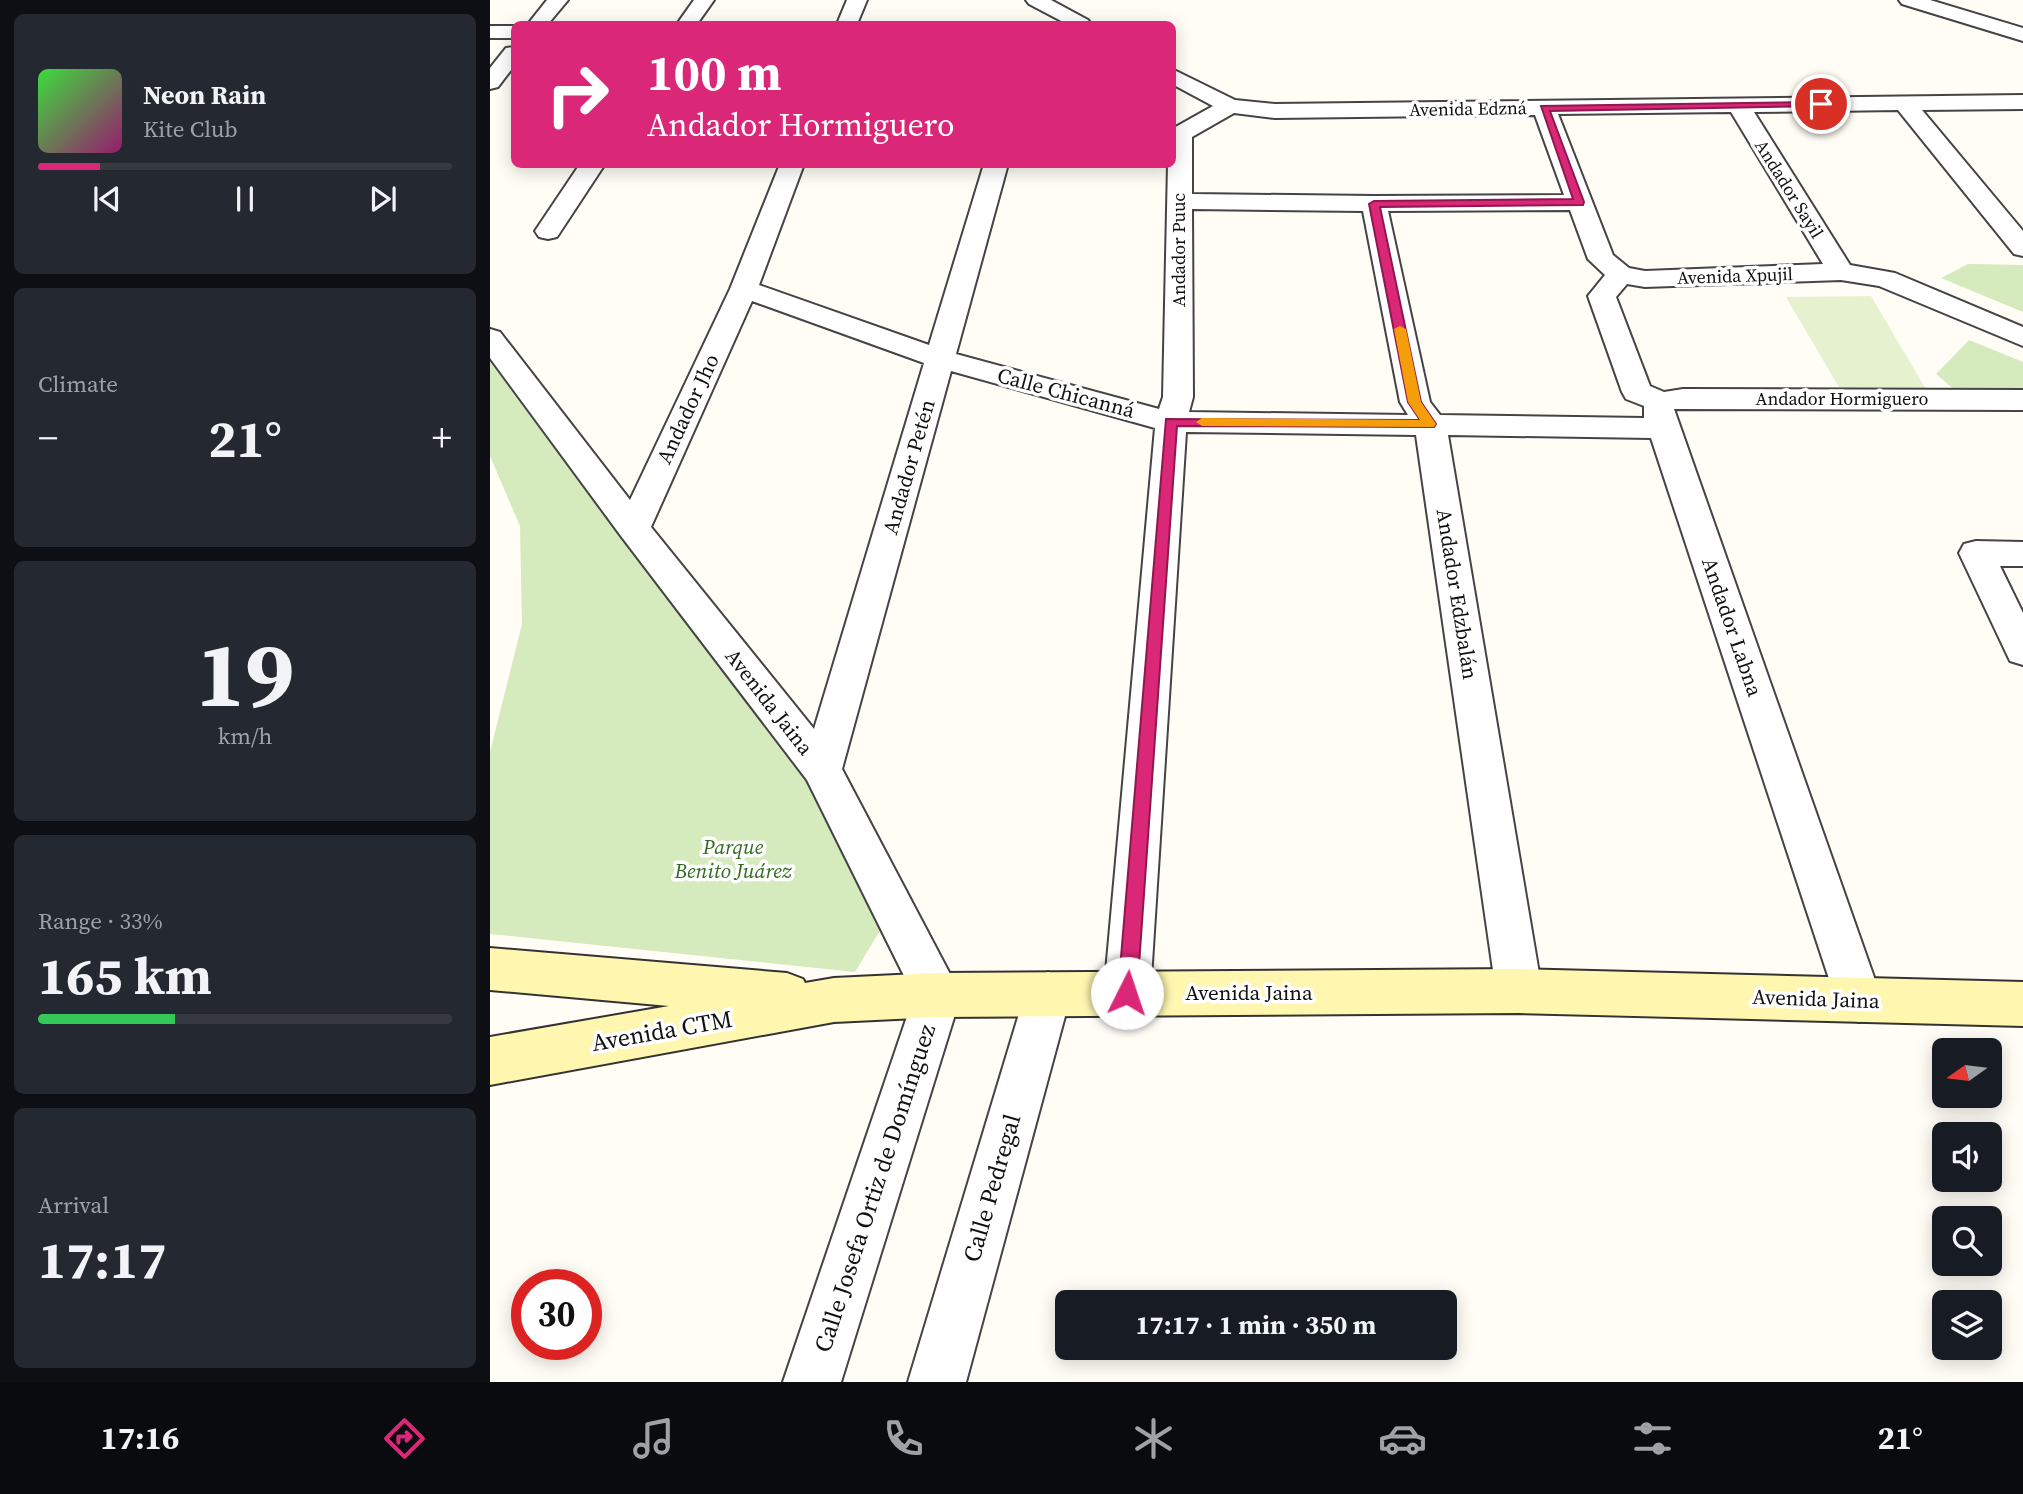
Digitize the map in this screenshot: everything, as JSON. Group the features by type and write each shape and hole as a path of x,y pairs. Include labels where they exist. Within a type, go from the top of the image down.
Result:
{"main road":[{"name":"Avenida CTM","path":"490,969 835,1000"},
{"name":"Avenida Jaina","path":"938,995 1519,991 2023,1004"},
{"name":"Avenida CTM","path":"490,1061 835,1000 938,995"}],"street":[{"path":"540,21 558,0"},
{"path":"689,21 704,0"},
{"path":"848,21 857,0"},
{"path":"1909,0 2023,35"},
{"path":"1036,21 1039,1 1076,21"},
{"path":"490,32 511,32"},
{"path":"490,82 511,57"},
{"name":"Avenida Edzná","path":"1176,77 1230,106 1275,111 2023,102"},
{"path":"1904,103 2023,248"},
{"name":"Andador Sayil","path":"1738,105 1841,272"},
{"name":"Andador Puuc","path":"1171,422 1178,397 1180,134 1230,106"},
{"path":"1544,108 1601,258 1620,274 1602,296 1637,392 1662,415"},
{"path":"548,231 590,168"},
{"path":"744,289 790,168"},
{"name":"Andador Petén","path":"822,769 995,168"},
{"path":"1179,201 1374,204 1579,202"},
{"name":"Andador Edzbalán","path":"1374,204 1415,402 1430,424 1519,991"},
{"name":"Avenida Xpujil","path":"1620,274 1645,279 1841,272 1885,279 2023,337"},
{"name":"Calle Chicanná","path":"744,289 941,359 1171,422"},
{"name":"Andador Jho","path":"633,528 744,289"},
{"name":"Avenida Jaina","path":"490,338 633,528 822,769 938,995"},
{"name":"Andador Hormiguero","path":"1171,422 1430,424 1662,415 1683,398 2023,400"},
{"name":"Andador Labna","path":"1662,415 1859,1000"},
{"path":"1127,993 1171,422"},
{"path":"2023,554 1976,554 2023,651"},
{"name":"Calle Pedregal","path":"937,1382 1048,994"},
{"name":"Calle Josefa Ortiz de Domínguez","path":"812,1382 938,995"}],"green space":[{"path":"1968,264 2023,265 2023,312 1941,278"},
{"path":"1871,296 1927,391 1840,389 1786,297"},
{"path":"1969,340 2023,362 2023,397 1962,396 1936,374"},
{"name":"Parque Benito Juárez","path":"490,360 727,677 816,785 881,929 855,972 490,934 490,752 522,624 520,526 490,456"}],"slow traffic":[{"path":"1202,422 1430,424 1415,402 1400,329"}],"route":[{"path":"1127,993 1171,422 1430,424 1415,402 1374,204 1579,202 1544,108 1821,104"}]}
